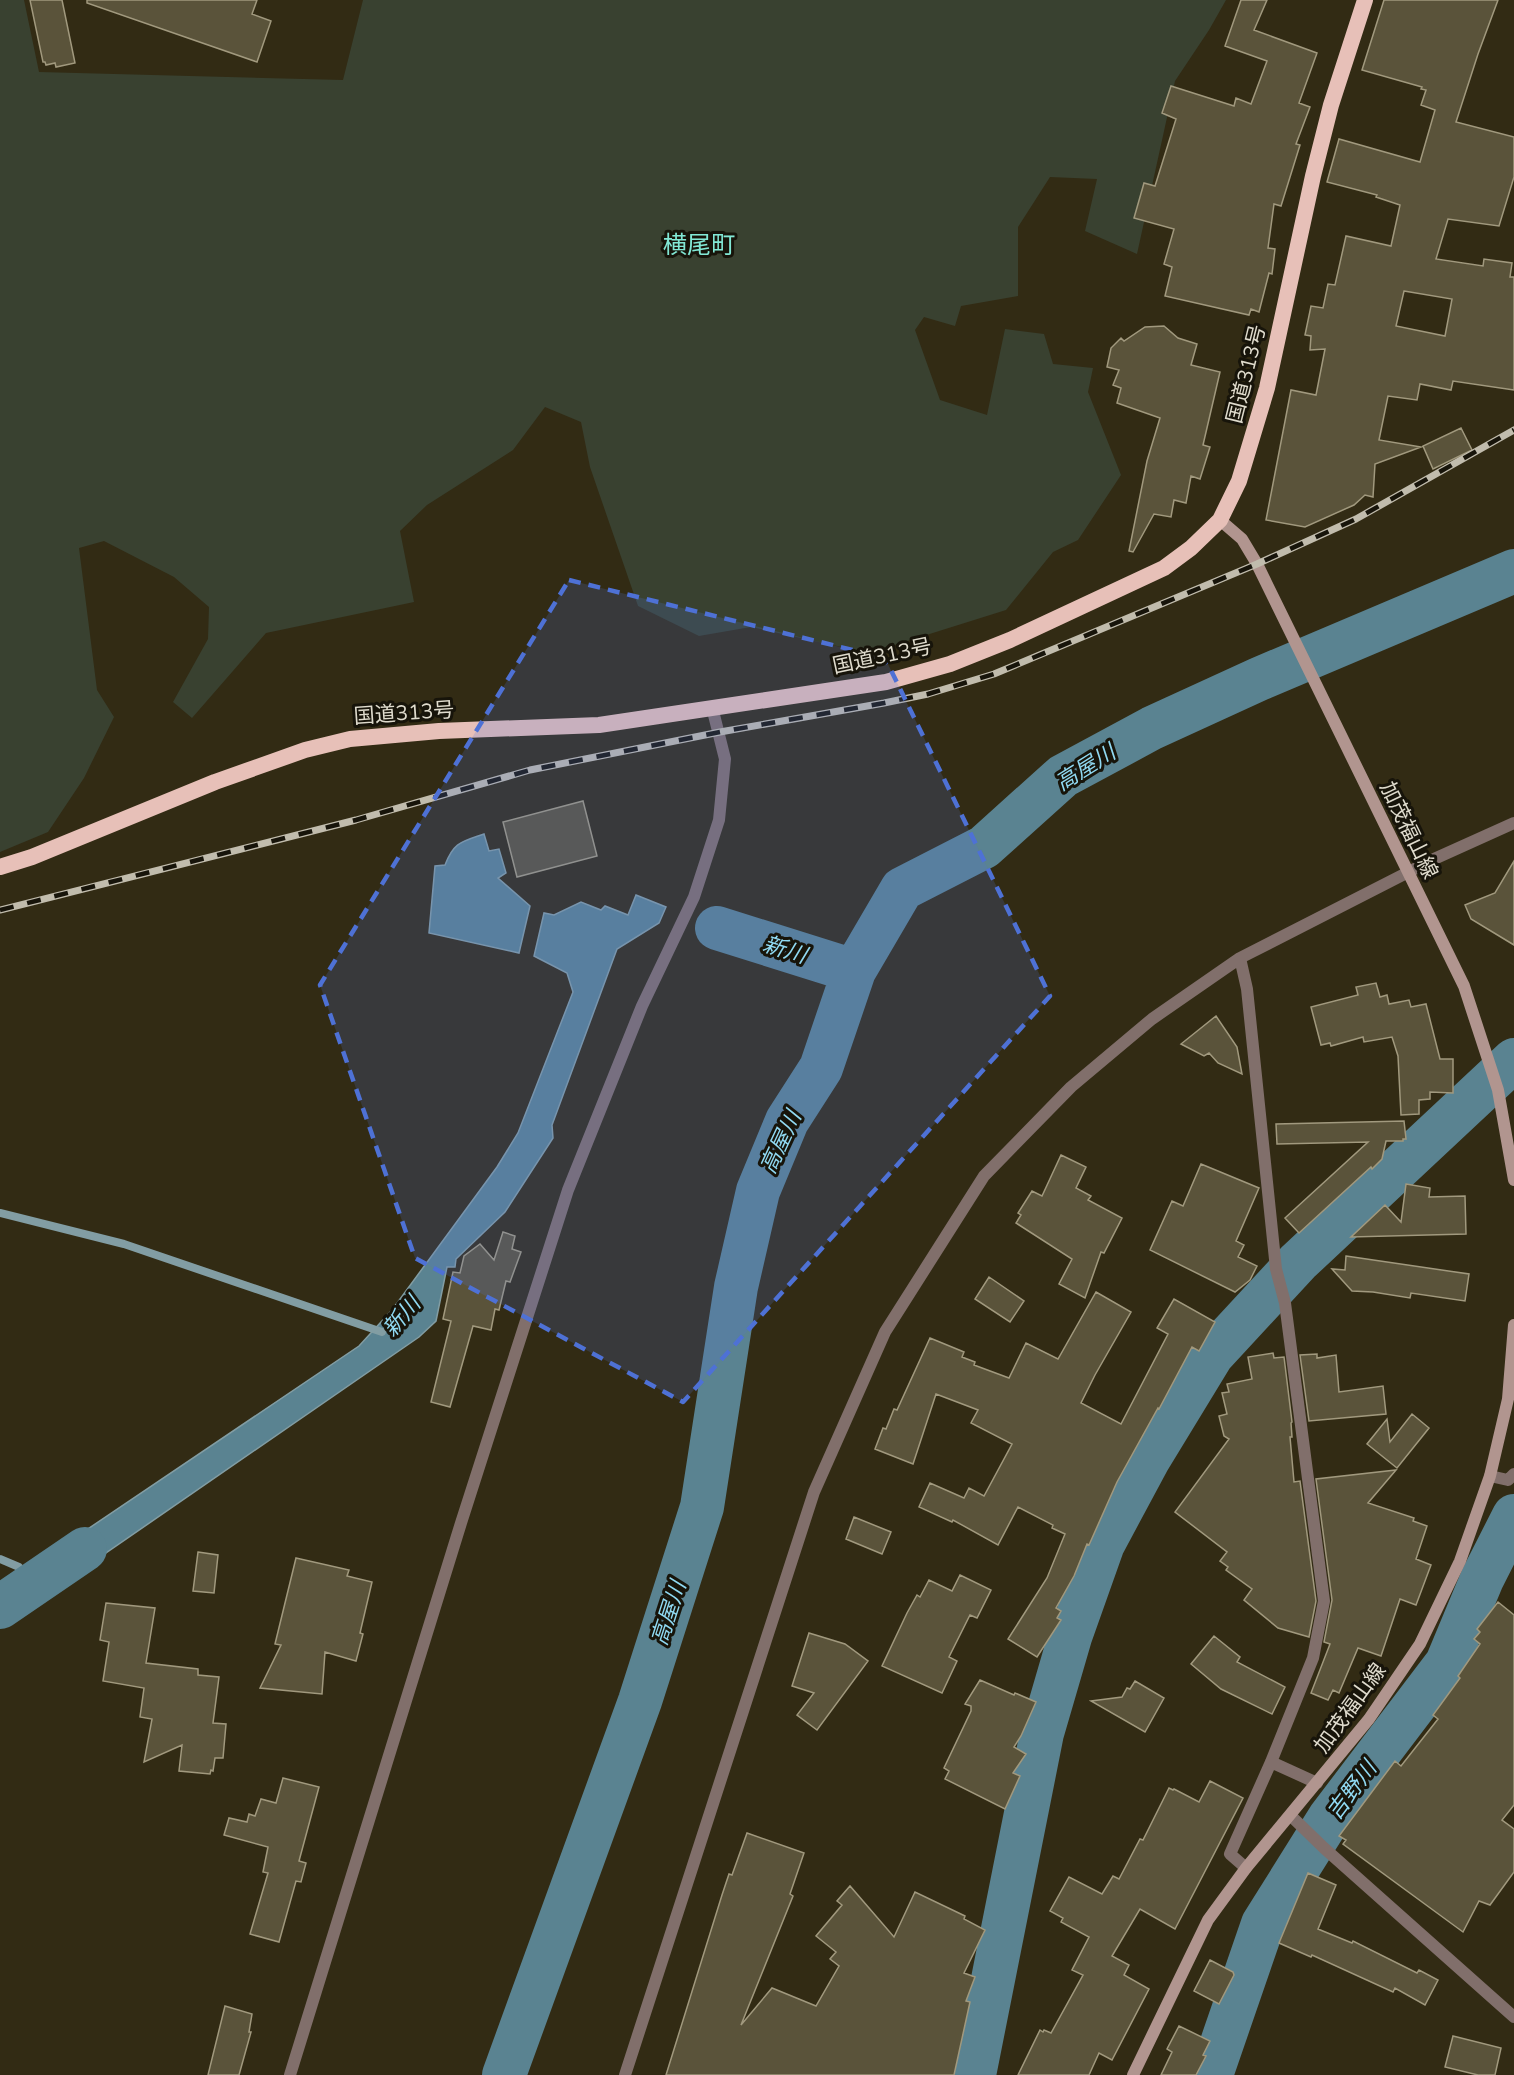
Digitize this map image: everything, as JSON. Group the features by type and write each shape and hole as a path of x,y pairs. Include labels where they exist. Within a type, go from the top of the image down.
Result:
{"highway":[{"name":"国道313号","path":"0,867 32,857 215,782 304,750 350,739 429,732 599,726 886,682 950,664 1010,640 1164,568 1191,549 1220,519 1239,481 1267,388 1313,176 1331,105 1365,0"}],"main road":[{"name":"加茂福山線","path":"1220,519 1242,539 1262,574 1464,986 1498,1090 1514,1180"},
{"name":"加茂福山線","path":"1133,2075 1208,1920 1246,1868 1369,1719 1420,1644 1460,1562 1490,1476 1511,1400 1514,1325"}],"street":[{"path":"290,2075 460,1523 568,1190 642,1006 694,897 719,820 725,759 712,707"},
{"path":"626,2075 814,1492 885,1332 984,1176 1071,1087 1152,1019 1240,958 1434,859 1514,823"},
{"path":"1240,958 1247,989 1276,1269 1284,1303 1324,1601 1313,1658 1271,1762 1230,1854 1246,1868"},
{"path":"1490,1476 1508,1480 1514,1474"},
{"path":"1271,1762 1317,1784"},
{"path":"1291,1815 1324,1848 1514,2017"}],"highlighted area":[{"path":"569,580 885,658 1050,996 683,1402 415,1258 320,985"}],"green space":[{"path":"0,0 24,0 39,72 343,80 363,0 1226,0 1175,81 1137,254 1085,231 1097,179 1050,177 1018,227 1018,296 961,306 955,326 924,317 915,330 940,400 987,415 1005,329 1044,334 1053,364 1093,368 1088,392 1121,475 1078,540 1053,552 1006,610 869,653 751,627 699,636 638,606 590,467 581,422 545,407 513,450 427,505 400,531 414,602 266,633 192,718 173,702 208,639 209,607 174,577 104,541 79,548 97,690 114,717 84,778 48,832 0,852"}],"water":[{"path":"484,834 489,851 499,849 506,873 498,878 530,906 519,953 429,933 435,866 445,865 459,844"},
{"path":"636,895 666,907 659,923 617,949 552,1125 553,1138 505,1212 456,1259 455,1267 447,1267 436,1321 419,1337 45,1595 27,1570 359,1346 392,1310 497,1167 518,1133 573,992 567,973 534,956 544,913 554,915 581,902 601,910 605,906 628,915"}],"building":[{"path":"30,0 62,0 75,63 56,67 55,63 46,65 43,62"},
{"path":"87,0 257,0 252,14 271,21 257,62 87,3"},
{"path":"1241,0 1267,0 1254,30 1317,53 1299,103 1310,107 1296,144 1300,145 1281,206 1274,204 1268,248 1275,249 1272,274 1269,273 1259,312 1251,309 1249,315 1165,296 1172,267 1164,264 1174,229 1134,218 1144,183 1155,186 1176,119 1162,113 1171,86 1234,106 1236,98 1251,104 1267,61 1225,46"},
{"path":"1384,0 1498,0 1456,122 1514,137 1514,177 1499,226 1448,219 1436,259 1483,266 1484,259 1512,263 1510,277 1514,277 1514,390 1453,381 1451,390 1420,384 1417,400 1388,396 1379,440 1421,447 1375,464 1373,497 1365,495 1354,505 1305,527 1266,520 1291,390 1316,395 1325,349 1310,350 1311,336 1305,335 1311,306 1323,308 1328,284 1335,285 1346,236 1391,246 1400,205 1376,197 1377,195 1327,182 1339,139 1420,162 1435,110 1421,105 1426,90 1421,89 1422,87 1362,70","holes":["1404,291 1452,299 1445,336 1396,326"]},
{"path":"1164,326 1178,338 1197,344 1191,365 1220,372 1203,445 1210,447 1200,479 1191,476 1186,503 1174,500 1171,517 1154,514 1133,552 1129,551 1147,461 1160,418 1117,403 1121,388 1113,385 1119,370 1107,367 1111,348 1121,338 1124,341 1145,327"},
{"path":"1461,428 1472,450 1433,469 1423,446"},
{"path":"583,801 597,856 517,877 503,822"},
{"path":"1514,861 1514,945 1471,919 1465,905 1495,893"},
{"path":"1376,983 1380,997 1387,995 1389,1004 1409,1000 1411,1007 1426,1004 1440,1059 1453,1059 1453,1093 1430,1092 1430,1099 1419,1100 1419,1114 1401,1115 1398,1056 1392,1037 1364,1042 1363,1037 1331,1046 1330,1043 1321,1045 1311,1007 1358,995 1356,987"},
{"path":"1216,1016 1237,1047 1242,1074 1218,1063 1209,1053 1204,1056 1181,1044"},
{"path":"1404,1121 1406,1139 1386,1141 1382,1159 1299,1233 1285,1218 1368,1142 1277,1144 1276,1124"},
{"path":"1061,1155 1086,1167 1076,1188 1091,1196 1088,1200 1122,1218 1104,1253 1101,1252 1085,1298 1059,1284 1072,1259 1016,1223 1021,1215 1018,1213 1032,1191 1042,1196"},
{"path":"1201,1164 1259,1188 1236,1241 1244,1245 1238,1257 1257,1266 1250,1280 1235,1292 1150,1250 1172,1201 1183,1206"},
{"path":"1406,1184 1430,1188 1429,1197 1465,1196 1466,1234 1351,1237 1385,1205 1401,1222"},
{"path":"503,1232 515,1236 512,1249 521,1252 510,1282 506,1281 499,1310 495,1309 491,1330 473,1326 450,1407 431,1402 451,1321 443,1319 453,1272 460,1273 464,1256 480,1244 494,1260"},
{"path":"1346,1256 1469,1274 1465,1301 1411,1293 1410,1298 1352,1291 1332,1269 1345,1270"},
{"path":"989,1277 1024,1301 1010,1322 975,1299"},
{"path":"1096,1292 1131,1312 1081,1403 1121,1424 1168,1334 1157,1328 1174,1299 1215,1322 1199,1351 1192,1347 1117,1482 1074,1576 1056,1608 1061,1611 1057,1618 1061,1620 1037,1657 1008,1639 1047,1578 1065,1534 1052,1528 1053,1525 1018,1507 998,1545 953,1520 952,1522 919,1507 930,1483 964,1498 969,1488 984,1496 1012,1444 971,1423 978,1410 936,1394 913,1464 875,1449 883,1428 886,1429 894,1409 897,1410 930,1338 964,1352 962,1357 975,1362 974,1365 1009,1378 1026,1343 1058,1359"},
{"path":"1273,1353 1274,1358 1284,1357 1292,1422 1292,1437 1290,1437 1294,1482 1300,1481 1316,1601 1309,1637 1278,1628 1244,1600 1252,1589 1226,1570 1228,1567 1220,1561 1227,1552 1175,1512 1229,1439 1224,1436 1219,1416 1227,1414 1222,1393 1229,1392 1227,1384 1252,1379 1248,1357"},
{"path":"1317,1354 1317,1358 1336,1355 1339,1392 1383,1386 1386,1414 1309,1421 1300,1355"},
{"path":"1412,1414 1429,1428 1397,1468 1367,1444 1387,1419 1390,1442"},
{"path":"1396,1470 1368,1503 1414,1518 1413,1521 1427,1526 1416,1559 1431,1565 1416,1605 1400,1599 1381,1656 1358,1648 1339,1693 1333,1690 1328,1700 1311,1693 1330,1644 1324,1642 1332,1600 1316,1479"},
{"path":"854,1517 891,1532 882,1554 846,1539"},
{"path":"198,1552 218,1555 214,1593 193,1591"},
{"path":"296,1558 349,1570 347,1576 372,1582 356,1661 325,1652 322,1694 260,1688 281,1645 275,1644"},
{"path":"960,1575 991,1590 977,1618 970,1615 949,1657 957,1661 942,1693 882,1666 907,1613 917,1595 920,1597 929,1580 952,1591"},
{"path":"1498,1602 1514,1615 1514,1805 1502,1820 1514,1829 1514,1872 1490,1905 1479,1901 1463,1932 1343,1844 1346,1840 1339,1836 1395,1761 1401,1766 1438,1719 1433,1715 1460,1678 1458,1676 1480,1644 1474,1639 1480,1632 1477,1629"},
{"path":"106,1603 155,1608 146,1663 198,1669 198,1675 219,1677 213,1723 226,1724 223,1758 215,1758 213,1771 211,1770 210,1774 179,1771 182,1745 144,1762 152,1719 140,1717 144,1688 103,1681 109,1642 100,1640"},
{"path":"809,1633 845,1644 868,1661 817,1730 797,1715 814,1693 792,1686"},
{"path":"1214,1636 1240,1657 1237,1662 1285,1687 1272,1714 1221,1689 1191,1664"},
{"path":"980,1680 1036,1702 1014,1747 1026,1754 1013,1773 1020,1776 1005,1809 945,1779 949,1771 944,1768 971,1711 971,1706 965,1704"},
{"path":"1135,1681 1164,1698 1145,1732 1091,1701 1122,1697"},
{"path":"283,1778 319,1787 299,1861 306,1863 301,1882 296,1881 279,1942 250,1934 268,1873 263,1872 268,1847 224,1835 229,1818 247,1822 249,1814 255,1816 261,1799 276,1803"},
{"path":"1210,1781 1243,1798 1175,1929 1140,1909 1112,1956 1129,1965 1124,1975 1149,1989 1112,2060 1099,2053 1089,2075 1018,2075 1040,2030 1051,2033 1083,1975 1072,1970 1089,1937 1061,1922 1063,1918 1050,1911 1069,1877 1102,1894 1113,1876 1119,1879 1140,1839 1143,1840 1169,1788 1199,1802"},
{"path":"747,1833 804,1853 790,1894 793,1896 741,2025 772,1988 816,2006 839,1966 830,1959 836,1952 816,1936 842,1905 837,1901 850,1886 894,1937 915,1892 965,1916 964,1919 985,1930 964,1973 975,1977 966,2001 970,2002 954,2075 666,2075 729,1874 732,1875"},
{"path":"1308,1873 1336,1885 1318,1929 1352,1943 1353,1941 1417,1973 1419,1970 1438,1980 1425,2005 1395,1988 1393,1992 1312,1955 1311,1957 1279,1943"},
{"path":"1210,1960 1233,1972 1234,1975 1219,2004 1194,1991"},
{"path":"225,2006 252,2014 249,2032 251,2032 239,2075 208,2075"},
{"path":"1179,2026 1210,2041 1203,2055 1206,2056 1196,2075 1161,2075 1172,2052 1167,2049"},
{"path":"1453,2036 1501,2048 1495,2075 1478,2075 1445,2067"}],"waterway":[{"name":"高屋川","path":"504,2075 640,1701 702,1507 736,1287 758,1191 787,1121 821,1068 854,971 902,889 984,847 1063,776 1152,728 1259,679 1514,571"},
{"name":"新川","path":"717,928 854,971"},
{"path":"974,2075 1042,1733 1070,1637 1103,1544 1148,1460 1212,1355 1298,1262 1514,1060"},
{"path":"0,1213 124,1244 382,1332"},
{"name":"吉野川","path":"1211,2075 1263,1924 1330,1817 1447,1663 1482,1579 1514,1516"},
{"name":"新川","path":"0,1607 85,1549"},
{"path":"0,1559 19,1567 33,1584"}],"railway":[{"path":"0,910 356,820 530,770 928,694 994,674 1257,564 1356,519 1514,430"}],"district":[{"name":"横尾町","path":"699,245"}]}
